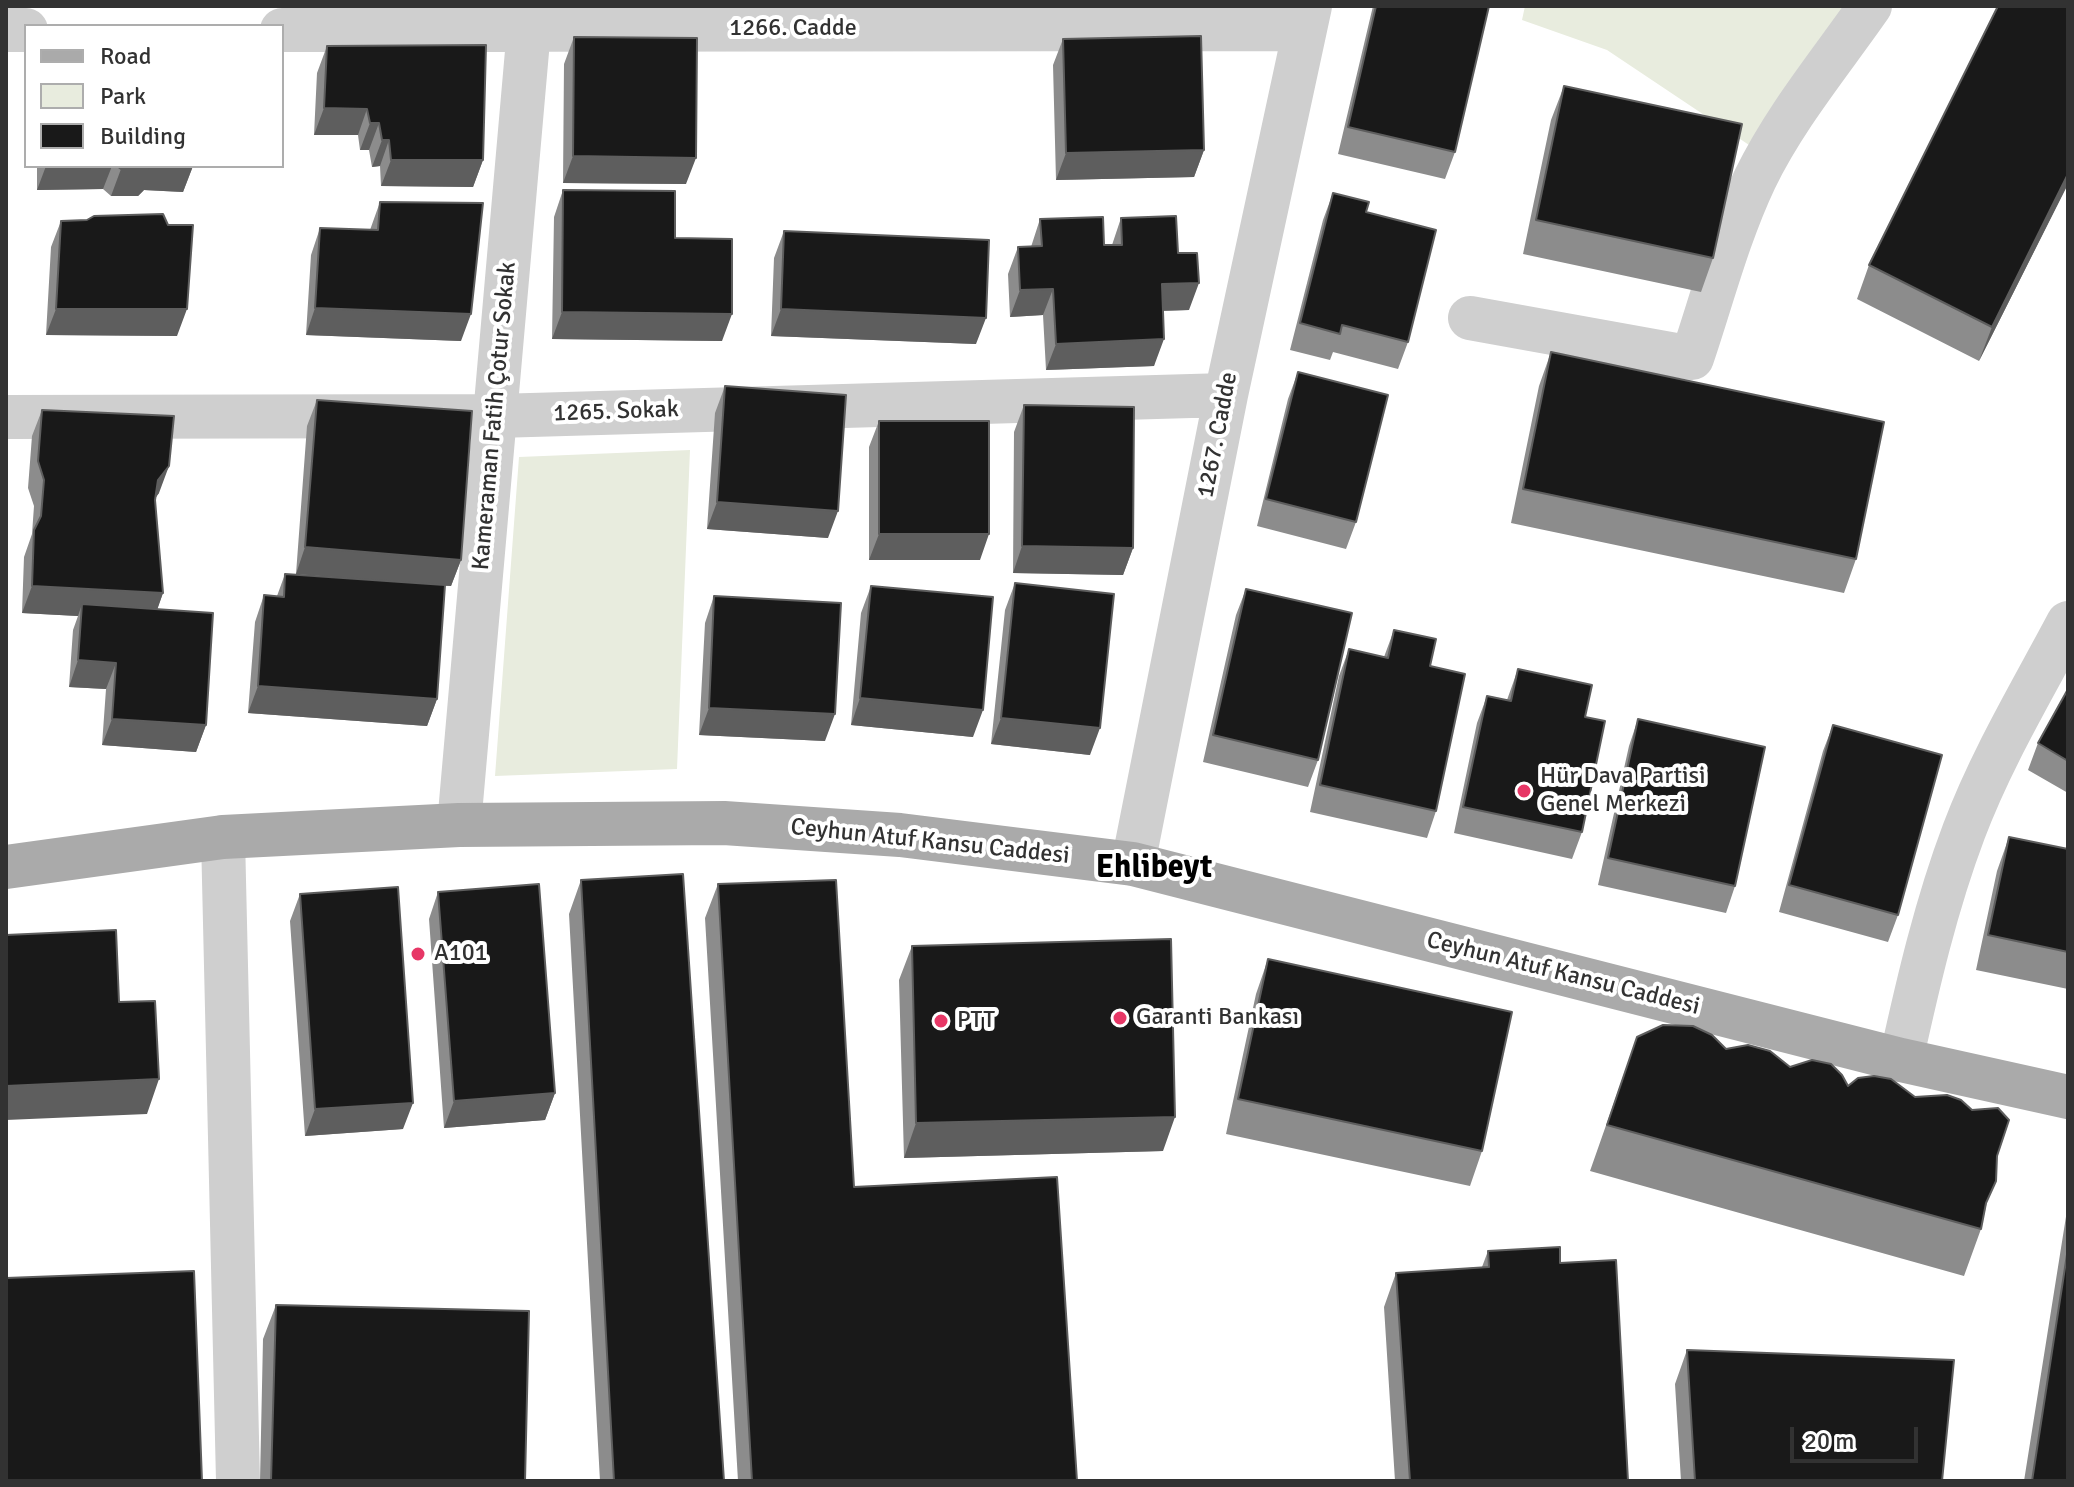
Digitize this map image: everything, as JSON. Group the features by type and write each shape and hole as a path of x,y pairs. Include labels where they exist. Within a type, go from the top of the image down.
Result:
{"main road":[{"name":"Ceyhun Atuf Kansu Caddesi","path":"6,867 223,837 459,825 724,823 900,835 1133,864 1901,1060 2068,1097"}],"street":[{"path":"1470,318 1692,358 1755,180 1783,131 1870,6"},
{"name":"1266. Cadde","path":"284,30 530,18 1307,18"},
{"name":"Kameraman Fatih Çotur Sokak","path":"459,825 530,18"},
{"name":"1267. Cadde","path":"1133,864 1226,395 1307,18"},
{"name":"1265. Sokak","path":"6,417 496,416 1226,395"},
{"path":"1901,1060 1929,941 1964,830 1984,782 2068,623"},
{"path":"223,837 238,1481"}],"green space":[{"path":"1525,6 1860,6 1767,157 1607,50 1522,20"},
{"path":"690,450 677,769 495,776 519,457"}],"building":[{"path":"1376,6 1489,6 1455,152 1348,127"},
{"path":"1998,6 2068,6 2068,174 1992,327 1869,265"},
{"path":"1201,36 1204,150 1066,153 1063,39"},
{"path":"574,37 697,38 696,158 573,156"},
{"path":"486,45 483,160 391,160 389,140 382,140 379,123 370,123 367,109 324,108 327,46"},
{"path":"1564,86 1742,124 1713,258 1536,220"},
{"path":"563,190 675,191 675,238 732,239 732,314 562,312"},
{"path":"1333,193 1369,202 1366,212 1436,230 1408,342 1342,325 1340,334 1300,323"},
{"path":"380,202 483,203 471,314 315,308 320,228 378,230"},
{"path":"163,214 168,225 193,225 187,309 56,309 61,221 87,220 94,216"},
{"path":"1176,216 1178,253 1197,253 1199,283 1162,284 1164,339 1056,344 1053,289 1020,290 1018,247 1042,246 1040,219 1103,217 1104,245 1122,245 1121,218"},
{"path":"784,231 989,240 986,318 781,309"},
{"path":"1551,352 1884,422 1856,559 1523,489"},
{"path":"1298,372 1388,395 1356,522 1266,499"},
{"path":"725,386 846,395 838,511 717,502"},
{"path":"317,400 472,411 461,560 305,547"},
{"path":"1024,405 1134,407 1133,548 1022,546"},
{"path":"42,410 174,416 169,466 158,480 155,500 163,593 32,586 34,530 41,516 44,480 38,461"},
{"path":"879,421 989,421 989,534 879,534"},
{"path":"285,574 445,585 437,699 258,686 264,595 284,597"},
{"path":"1015,583 1114,594 1100,728 1001,718"},
{"path":"871,586 993,597 983,710 860,698"},
{"path":"1246,589 1352,613 1318,760 1213,735"},
{"path":"714,596 841,603 835,714 709,708"},
{"path":"82,604 213,613 206,725 112,719 116,663 78,660"},
{"path":"1394,630 1436,639 1430,666 1465,674 1436,811 1320,785 1349,649 1388,658"},
{"name":"Hür Dava Partisi Genel Merkezi","path":"1518,669 1592,685 1585,717 1605,721 1582,832 1463,807 1487,696 1511,701"},
{"path":"2068,689 2068,761 2038,743"},
{"path":"1638,719 1765,747 1735,886 1608,858"},
{"path":"1833,725 1942,755 1898,915 1789,885"},
{"path":"2009,837 2068,849 2068,952 1988,935"},
{"path":"683,874 724,1481 614,1481 581,880"},
{"path":"836,880 854,1187 1057,1177 1077,1481 752,1481 718,884"},
{"path":"539,884 555,1093 454,1101 438,892"},
{"path":"398,887 413,1103 315,1109 300,894"},
{"path":"116,930 119,1002 155,1001 159,1079 6,1086 6,935"},
{"path":"1171,939 1175,1117 916,1123 912,946"},
{"path":"1268,959 1512,1012 1482,1151 1238,1099"},
{"path":"1663,1025 1693,1026 1712,1035 1726,1049 1748,1045 1770,1051 1790,1067 1812,1060 1831,1064 1848,1086 1858,1078 1874,1076 1891,1079 1915,1097 1947,1095 1961,1100 1972,1110 1998,1108 2009,1120 1997,1156 1996,1181 1986,1203 1981,1229 1607,1125 1637,1037"},
{"path":"1560,1247 1560,1263 1616,1260 1628,1481 1410,1481 1396,1273 1489,1267 1488,1251"},
{"path":"2068,1248 2068,1481 2032,1481"},
{"path":"194,1271 202,1481 6,1481 6,1278"},
{"path":"276,1305 529,1311 525,1481 271,1481"},
{"path":"1687,1350 1954,1360 1942,1481 1695,1481"}],"place":[{"name":"Hür Dava Partisi Genel Merkezi","path":"1524,791"},
{"name":"A101","path":"418,954"},
{"name":"Garanti Bankası","path":"1120,1018"},
{"name":"PTT","path":"941,1021"}],"district":[{"name":"Ehlibeyt","path":"1154,869"}]}
